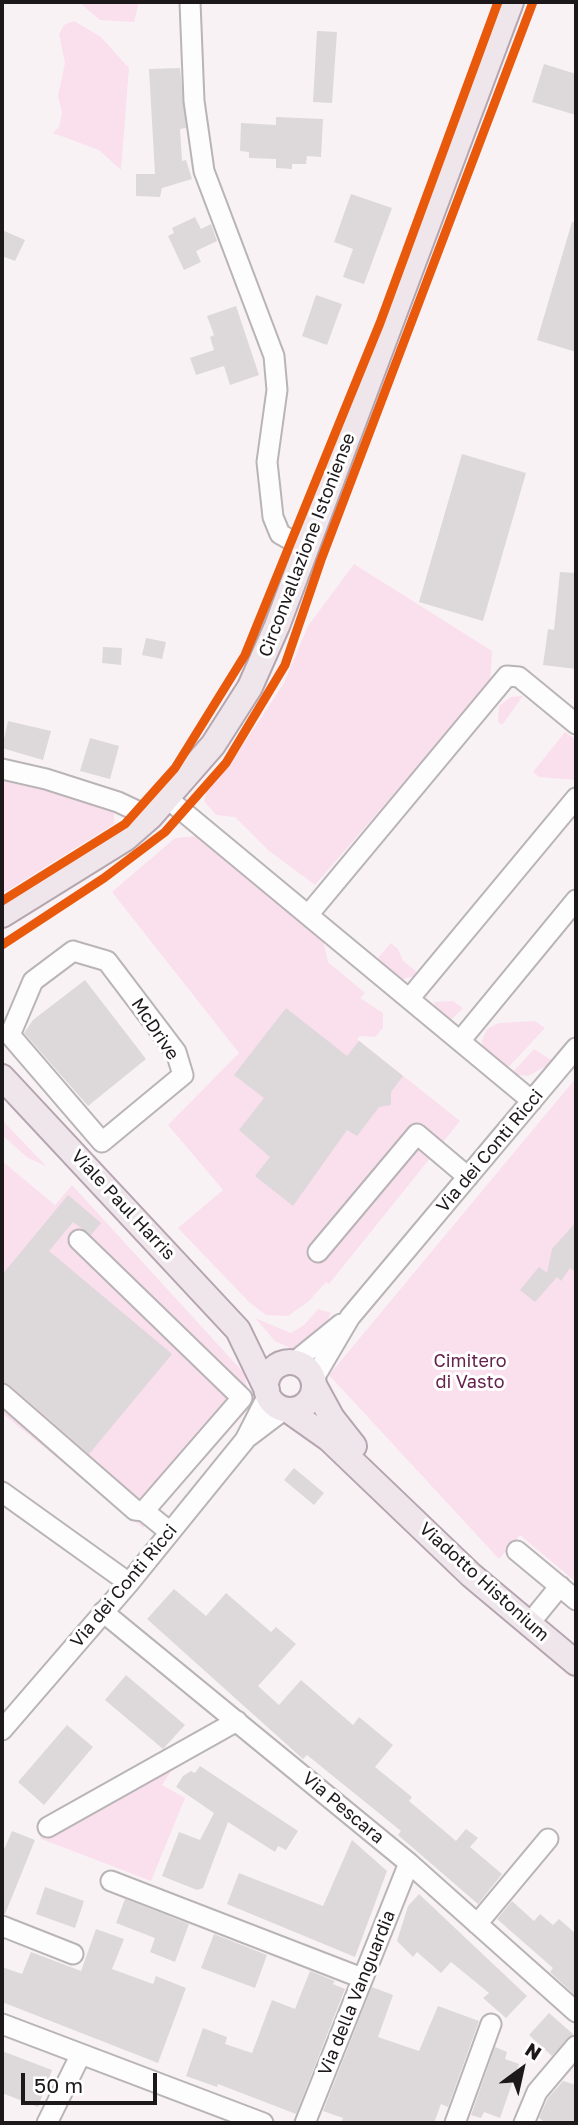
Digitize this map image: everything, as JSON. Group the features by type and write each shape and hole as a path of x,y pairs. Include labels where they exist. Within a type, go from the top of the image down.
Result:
{"main road":[{"name":"Circonvallazione Istoniense","path":"5,914 126,838 150,817 214,745 250,687 307,549 511,2"},
{"name":"Viale Paul Harris","path":"3,1079 238,1330 277,1401"},
{"name":"Viale Paul Harris","path":"238,1330 292,1363"},
{"path":"292,1363 306,1368 314,1382 307,1404 277,1401 273,1370 292,1363"},
{"name":"Viadotto Histonium","path":"314,1382 332,1418 395,1499"},
{"name":"Viadotto Histonium","path":"277,1401 329,1439 395,1499 456,1562 576,1663"}],"street":[{"path":"190,2 194,101 204,171 274,356 277,390 267,462 273,517 280,534 307,549"},
{"path":"308,915 507,676 519,677 576,724"},
{"path":"2,769 72,787 150,817"},
{"path":"168,799 532,1101"},
{"path":"409,999 576,799"},
{"path":"460,1041 576,900"},
{"name":"McDrive","path":"73,951 107,961 176,1052 183,1075 102,1142 9,1035 33,981 73,951"},
{"name":"Via dei Conti Ricci","path":"314,1382 350,1317 576,1048"},
{"path":"318,1252 417,1135 468,1177"},
{"path":"79,1240 243,1398 144,1511"},
{"name":"Via dei Conti Ricci","path":"292,1363 350,1317"},
{"path":"2,1394 135,1510 144,1511 170,1532"},
{"name":"Via dei Conti Ricci","path":"2,1730 129,1583 277,1401"},
{"path":"2,1492 129,1583"},
{"path":"517,1551 576,1600"},
{"path":"529,1624 560,1586"},
{"name":"Via Pescara","path":"103,1612 409,1863 576,2012"},
{"path":"48,1827 237,1721"},
{"path":"477,1924 548,1839"},
{"name":"Via della Vanguardia","path":"305,2123 409,1863"},
{"path":"111,1881 362,1978"},
{"path":"2,1926 73,1954"},
{"path":"2,2024 236,2119 263,2123"},
{"path":"455,2123 491,2024"},
{"path":"524,2123 537,2092 576,2046"},
{"path":"47,2123 81,2054"}],"green space":[{"path":"79,2 139,2 134,22 100,20"},
{"path":"74,21 101,37 129,68 121,170 99,150 53,133 59,127 62,113 58,96 65,63 59,34 64,25"},
{"path":"354,564 492,651 490,683 315,885 268,850 235,817 216,815 204,801 207,790 239,751 284,683 308,626"},
{"path":"523,696 502,725 498,722 499,706 511,697"},
{"path":"565,732 576,740 576,780 539,777 533,772"},
{"path":"2,776 114,808 114,824 2,894"},
{"path":"197,836 323,940 328,962 365,993 360,998 383,1013 383,1028 375,1037 360,1036 357,1039 460,1121 329,1284 326,1282 309,1301 288,1316 266,1315 249,1302 178,1228 223,1190 168,1125 239,1053 112,892 175,838"},
{"path":"391,943 398,949 403,961 416,971 415,976 399,980 377,959"},
{"path":"453,1001 463,1008 449,1022 438,1013 434,1002"},
{"path":"535,1021 545,1028 506,1070 483,1049 482,1040 487,1029 499,1023"},
{"path":"534,1049 551,1060 546,1066 528,1076 511,1074"},
{"name":"Cimitero di Vasto","path":"576,1078 576,1582 520,1535 499,1559 329,1375"},
{"path":"2,1120 46,1166 28,1158 2,1135"},
{"path":"2,1161 55,1205 72,1185 244,1373 251,1406 143,1528 2,1413"},
{"path":"318,1309 331,1313 324,1327 307,1342 293,1349 275,1341 255,1318 291,1333 304,1325"},
{"path":"178,1760 162,1785 185,1798 151,1881 39,1838"}],"building":[{"path":"317,31 337,32 332,103 313,102"},
{"path":"544,64 576,74 576,115 532,102"},
{"path":"180,68 186,128 180,129 182,161 186,160 192,179 162,188 160,197 136,196 136,174 155,174 149,69"},
{"path":"276,117 323,119 321,157 307,156 306,164 292,164 292,169 276,168 276,159 249,158 249,152 240,151 241,123 276,125"},
{"path":"351,194 392,208 364,284 343,277 353,249 334,242"},
{"path":"195,217 201,229 211,224 217,241 196,251 201,262 184,270 168,236 174,233 172,228"},
{"path":"572,222 576,222 576,352 537,340"},
{"path":"2,230 25,240 15,261 2,256"},
{"path":"316,295 342,304 327,345 302,336"},
{"path":"236,306 259,375 230,385 224,366 196,375 190,358 214,350 210,337 214,335 207,316"},
{"path":"462,454 526,473 483,621 419,602"},
{"path":"560,572 576,573 576,669 543,665 548,629 554,630"},
{"path":"146,638 166,642 162,659 142,655"},
{"path":"103,647 122,648 121,665 102,663"},
{"path":"8,721 51,731 43,760 2,748"},
{"path":"90,738 119,746 110,779 80,771"},
{"path":"85,980 146,1059 88,1106 24,1033 33,1020"},
{"path":"286,1008 347,1056 359,1041 403,1076 391,1092 391,1105 379,1107 357,1136 347,1130 293,1206 255,1176 270,1157 239,1130 264,1098 234,1075"},
{"path":"68,1195 101,1223 91,1235 73,1222 49,1251 172,1354 89,1454 10,1385 2,1382 2,1275"},
{"path":"576,1222 576,1272 570,1268 561,1281 557,1277 535,1302 520,1290 539,1267 547,1273 552,1249"},
{"path":"294,1468 324,1493 314,1505 284,1480"},
{"path":"174,1589 206,1616 226,1593 271,1632 276,1627 296,1644 258,1686 279,1705 301,1680 353,1725 359,1717 393,1745 375,1767 412,1797 409,1801 456,1841 466,1829 478,1838 470,1847 502,1874 478,1904 398,1835 401,1831 307,1755 303,1759 147,1619"},
{"path":"126,1675 185,1725 163,1749 105,1700"},
{"path":"67,1725 93,1747 44,1805 18,1782"},
{"path":"200,1766 298,1831 286,1850 278,1846 275,1852 228,1822 203,1888 197,1890 162,1876 179,1832 200,1840 214,1813 176,1787 183,1776 191,1771 195,1773"},
{"path":"12,1831 35,1840 5,1914 2,1914 2,1854"},
{"path":"352,1840 387,1871 355,1957 227,1904 239,1873 323,1906"},
{"path":"45,1887 84,1901 75,1928 36,1914"},
{"path":"419,1894 527,1996 506,2018 483,1998 489,1993 451,1962 441,1973 417,1952 413,1957 397,1941 408,1906"},
{"path":"125,1899 189,1924 175,1962 150,1952 155,1938 116,1923"},
{"path":"512,1901 534,1921 540,1914 553,1925 559,1919 576,1934 576,1996 550,1972 553,1968 497,1919"},
{"path":"96,1929 124,1939 112,1969 153,1984 156,1976 186,1988 158,2063 2,2002 2,1967 22,1974 31,1952 81,1971"},
{"path":"214,1934 267,1955 255,1988 201,1968"},
{"path":"310,1971 335,1981 333,1984 345,1989 296,2114 218,2084 217,2087 186,2076 203,2028 227,2037 225,2044 252,2053 272,2000 295,2009"},
{"path":"372,1987 393,1995 378,2037 419,2051 438,2006 479,2021 448,2107 441,2104 434,2123 341,2123 343,2118 323,2111"},
{"path":"549,2013 573,2034 552,2056 529,2035"},
{"path":"495,2047 507,2052 505,2059 519,2064 500,2118 484,2112 481,2118 471,2115"},
{"path":"2,2051 52,2070 38,2107 2,2093"},
{"path":"563,2081 576,2085 576,2123 546,2123 539,2118 548,2098"}],"cycle path":[{"path":"2,901 125,824 175,768 245,655 380,323 498,2"},
{"path":"2,945 104,878 165,832 226,763 285,665 321,560 533,2"}]}
